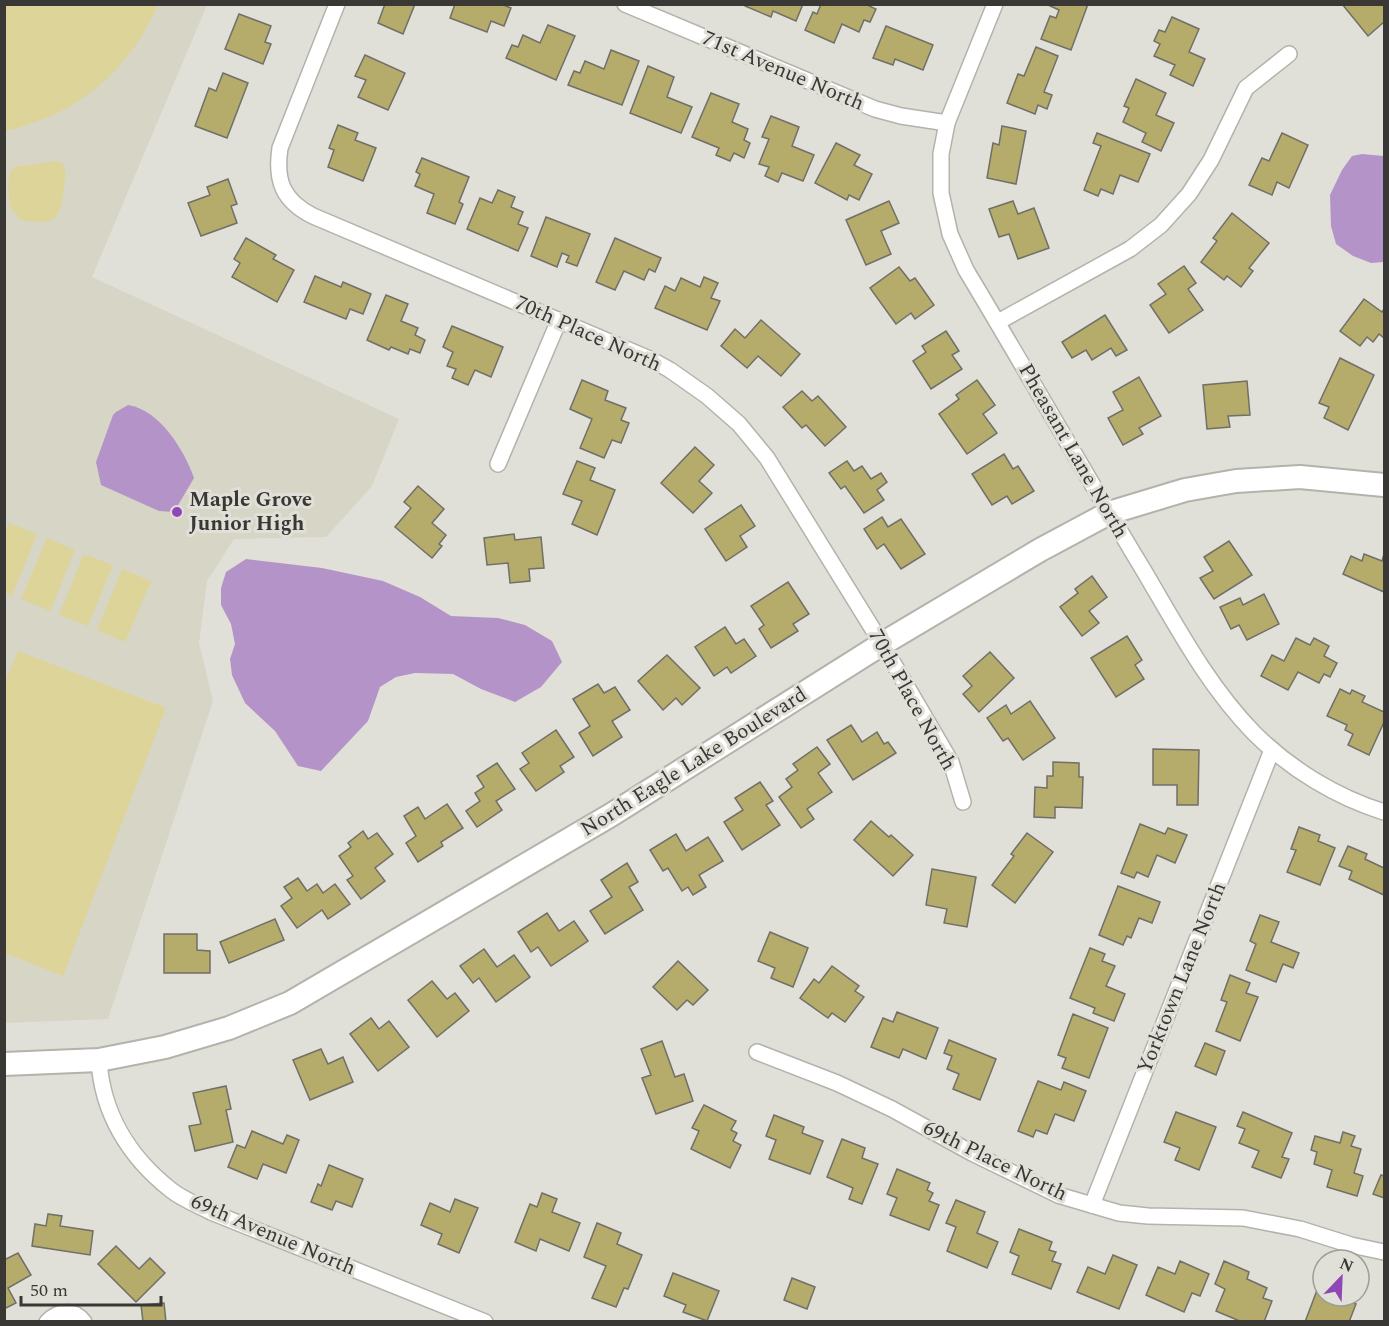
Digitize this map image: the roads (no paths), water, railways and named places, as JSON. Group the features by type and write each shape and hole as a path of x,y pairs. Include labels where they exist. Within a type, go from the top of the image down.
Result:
{"street":[{"name":"70th Place North","path":"337,4 280,148 277,165 280,182 288,197 298,208 633,351 670,370 707,396 739,424 767,458 790,493 882,644 951,762 963,802"},
{"name":"71st Avenue North","path":"625,4 875,109 901,116 946,123"},
{"name":"Pheasant Lane North","path":"995,4 946,123 941,154 941,193 950,234 966,270 1109,513 1215,687 1253,732 1272,750 1336,793 1384,812"},
{"path":"998,322 1130,249 1161,225 1189,194 1211,160 1246,88 1289,54"},
{"path":"498,464 559,320"},
{"name":"North Eagle Lake Boulevard","path":"4,1064 99,1060 165,1047 229,1028 290,1003 610,815 882,644 1040,550 1109,513 1185,490 1236,481 1300,477 1384,485"},
{"name":"Yorktown Lane North","path":"1092,1205 1272,750"},
{"name":"69th Place North","path":"757,1052 837,1083 892,1109 1023,1179 1058,1195 1119,1212 1148,1216 1243,1218 1300,1229 1351,1245 1384,1252"},
{"name":"69th Avenue North","path":"99,1060 100,1077 107,1104 121,1134 141,1164 172,1191 211,1212 485,1322"},
{"path":"47,1322 60,1312 66,1312 72,1313 84,1322"}],"place":[{"name":"Maple Grove Junior High","path":"177,512"}]}
